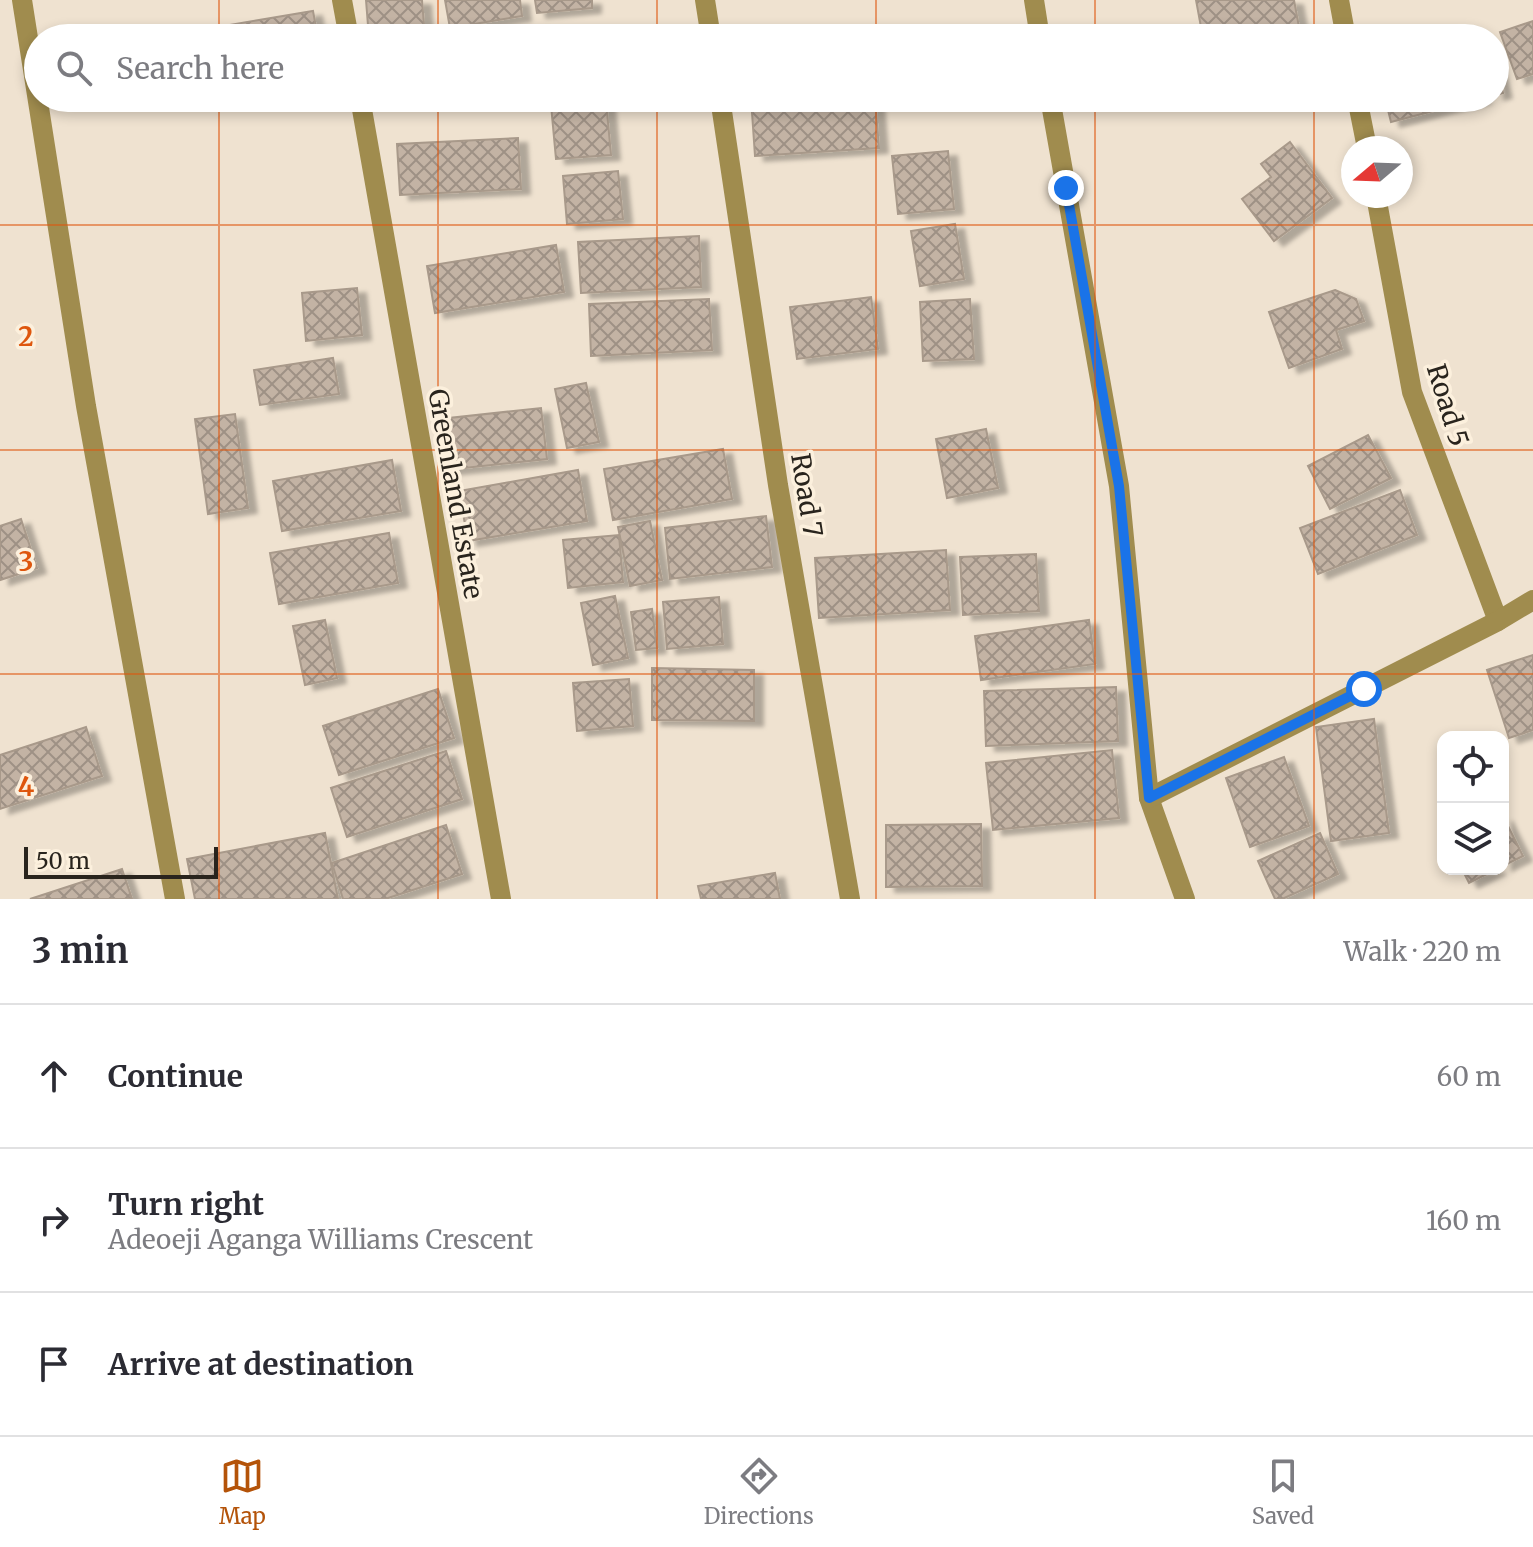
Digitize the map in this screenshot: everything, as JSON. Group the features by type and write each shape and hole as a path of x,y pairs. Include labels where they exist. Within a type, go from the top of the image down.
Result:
{"street":[{"path":"22,0 26,24"},
{"path":"342,0 346,24"},
{"path":"705,0 709,24"},
{"path":"1034,0 1038,24"},
{"path":"1339,0 1343,24"},
{"path":"40,112 86,406 175,899"},
{"name":"Greenland Estate","path":"362,112 501,899"},
{"name":"Road 7","path":"722,112 778,485 850,899"},
{"path":"1052,112 1119,486 1149,798 1185,899"},
{"path":"1360,112 1365,136"},
{"name":"Road 5","path":"1378,208 1412,392 1498,621"},
{"path":"1149,798 1498,621 1533,600"}],"building":[{"path":"366,0 422,0 424,24 368,24"},
{"path":"445,0 520,0 522,16 474,24 449,24"},
{"path":"535,0 592,0 592,8 537,13"},
{"path":"1196,0 1294,0 1298,24 1200,24"},
{"path":"313,11 315,24 236,24"},
{"path":"1533,21 1533,74 1517,79 1509,57 1509,29"},
{"path":"552,112 607,112 611,155 556,159"},
{"path":"752,112 876,112 879,148 755,156"},
{"path":"1388,112 1429,112 1391,122"},
{"path":"518,138 521,189 400,195 397,144"},
{"path":"1290,142 1332,198 1274,241 1242,199 1271,177 1261,164"},
{"path":"948,151 954,209 898,214 892,156"},
{"path":"618,171 623,219 567,224 563,176"},
{"path":"955,224 964,279 920,286 911,231"},
{"path":"699,236 701,287 581,293 578,242"},
{"path":"556,245 564,292 435,313 427,266"},
{"path":"357,288 362,335 306,341 302,293"},
{"path":"1335,290 1356,299 1364,321 1336,330 1342,349 1289,368 1269,312"},
{"path":"871,297 878,349 797,359 790,307"},
{"path":"709,299 712,350 591,356 589,304"},
{"path":"970,299 974,359 923,361 920,302"},
{"path":"333,358 339,394 260,405 254,370"},
{"path":"586,383 599,442 567,448 555,389"},
{"path":"541,408 547,459 446,470 440,419"},
{"path":"235,414 248,508 208,514 195,419"},
{"path":"986,429 998,488 947,498 936,439"},
{"path":"1368,435 1391,478 1330,509 1308,466"},
{"path":"723,449 732,499 613,520 604,469"},
{"path":"392,460 401,511 282,531 273,481"},
{"path":"578,470 587,521 468,541 459,491"},
{"path":"1400,490 1417,535 1318,574 1300,528"},
{"path":"766,516 772,567 670,579 665,528"},
{"path":"21,519 37,568 0,580 0,526"},
{"path":"650,521 662,580 630,586 618,527"},
{"path":"389,533 398,583 279,604 270,553"},
{"path":"619,535 623,582 568,588 563,540"},
{"path":"946,550 950,610 819,618 815,558"},
{"path":"1036,554 1039,611 963,615 960,557"},
{"path":"615,596 628,658 593,665 581,603"},
{"path":"719,597 723,644 667,649 663,602"},
{"path":"652,609 657,648 636,650 631,612"},
{"path":"325,620 337,678 305,685 293,626"},
{"path":"1089,620 1095,664 981,680 975,636"},
{"path":"1533,655 1533,730 1509,738 1487,670"},
{"path":"652,668 754,670 754,721 652,720"},
{"path":"629,679 633,726 577,731 573,683"},
{"path":"1116,687 1118,741 986,746 984,691"},
{"path":"438,689 454,738 339,775 323,726"},
{"path":"1374,719 1389,833 1331,841 1316,727"},
{"path":"86,727 102,776 0,809 0,755"},
{"path":"1112,750 1119,818 993,830 986,763"},
{"path":"446,751 462,799 347,837 331,788"},
{"path":"1284,757 1309,826 1250,847 1226,778"},
{"path":"981,824 982,886 886,887 886,825"},
{"path":"446,825 462,874 385,899 343,899 332,863"},
{"path":"1509,828 1523,856 1509,863"},
{"path":"325,833 338,899 195,899 187,859"},
{"path":"1320,833 1338,874 1282,899 1275,899 1258,861"},
{"path":"122,869 132,899 30,899"},
{"path":"775,873 780,899 701,899 698,886"},
{"path":"1465,875 1485,875 1469,883"}],"route":[{"path":"1066,188 1119,486 1149,798 1364,689"}]}
